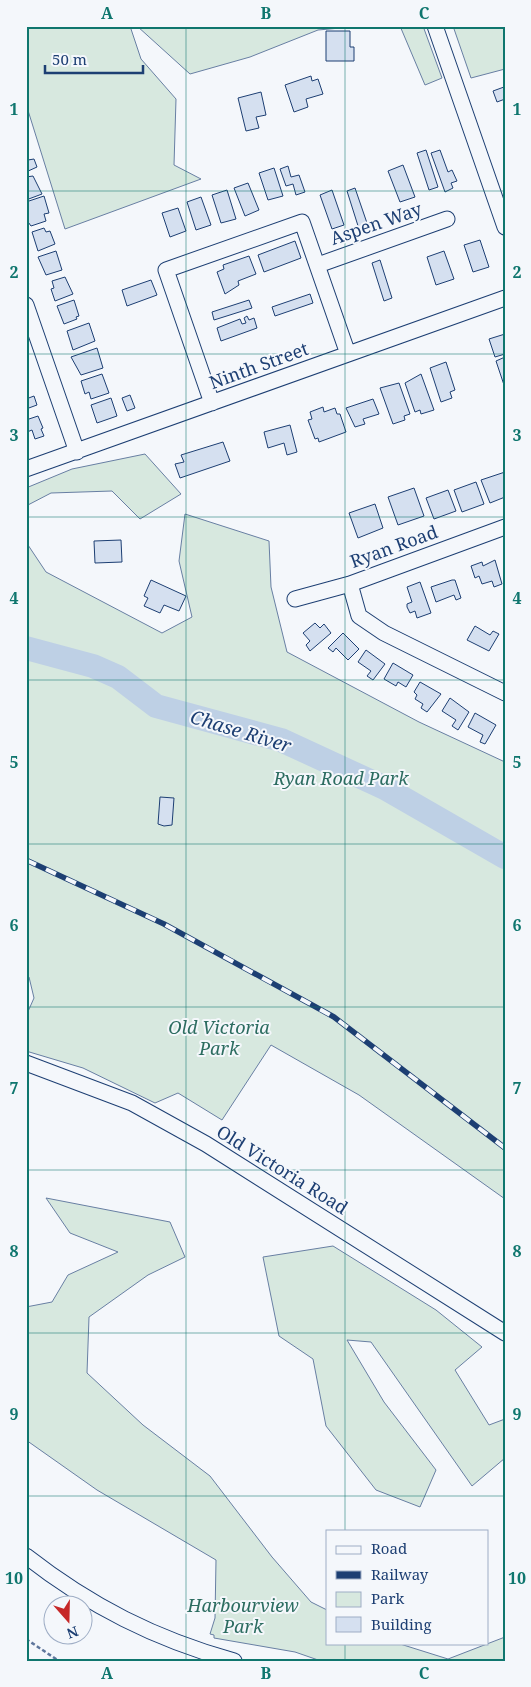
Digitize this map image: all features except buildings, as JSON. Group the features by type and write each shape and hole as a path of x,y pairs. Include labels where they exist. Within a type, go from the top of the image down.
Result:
{"street":[{"path":"435,26 505,227"},
{"name":"Aspen Way","path":"318,265 447,219"},
{"path":"212,403 166,270 302,222 348,354"},
{"name":"Ninth Street","path":"26,469 505,298"},
{"path":"28,314 77,452"},
{"name":"Ryan Road","path":"295,599 350,584 505,527"},
{"path":"350,584 359,616 384,633 505,693"},
{"name":"Old Victoria Road","path":"26,1063 140,1107 206,1144 505,1333"},
{"path":"26,1556 58,1581 106,1611 150,1632 203,1652 234,1661"}],"path":[{"path":"26,1639 59,1661"}],"green space":[{"path":"26,26 130,26 141,59 176,99 174,165 201,179 65,229 26,104"},
{"path":"137,26 363,26 318,30 250,57 190,74"},
{"path":"400,26 423,26 442,78 425,85"},
{"path":"453,26 505,26 505,69 471,78"},
{"path":"145,454 181,494 140,519 112,491 51,493 26,506 26,488 72,469"},
{"path":"185,514 269,541 271,587 287,652 419,722 505,762 505,1199 359,1095 271,1045 222,1120 178,1093 155,1103 83,1068 26,1051 26,1016 34,998 29,977 26,976 26,542 46,572 162,633 192,617 179,561"},
{"name":"Harbourview Park","path":"46,1198 170,1222 185,1257 148,1275 89,1317 87,1373 143,1425 210,1476 272,1557 311,1602 326,1610 326,1644 400,1644 448,1659 505,1637 505,1661 321,1661 295,1652 214,1638 214,1635 210,1634 215,1618 216,1560 97,1490 26,1440 26,1307 52,1302 68,1275 118,1252 70,1233"},
{"path":"333,1246 436,1310 482,1347 455,1370 489,1425 505,1419 505,1458 472,1486 371,1342 347,1340 384,1402 436,1470 420,1507 376,1490 326,1426 313,1359 279,1336 263,1257"}],"waterway":[{"name":"Chase River","path":"26,648 93,666 118,677 156,706 281,740 385,788 505,857"}],"railway":[{"path":"26,860 164,924 334,1017 505,1148"}],"park label":[{"name":"Ryan Road Park","path":"341,779"},
{"name":"Old Victoria Park","path":"219,1038"}]}
